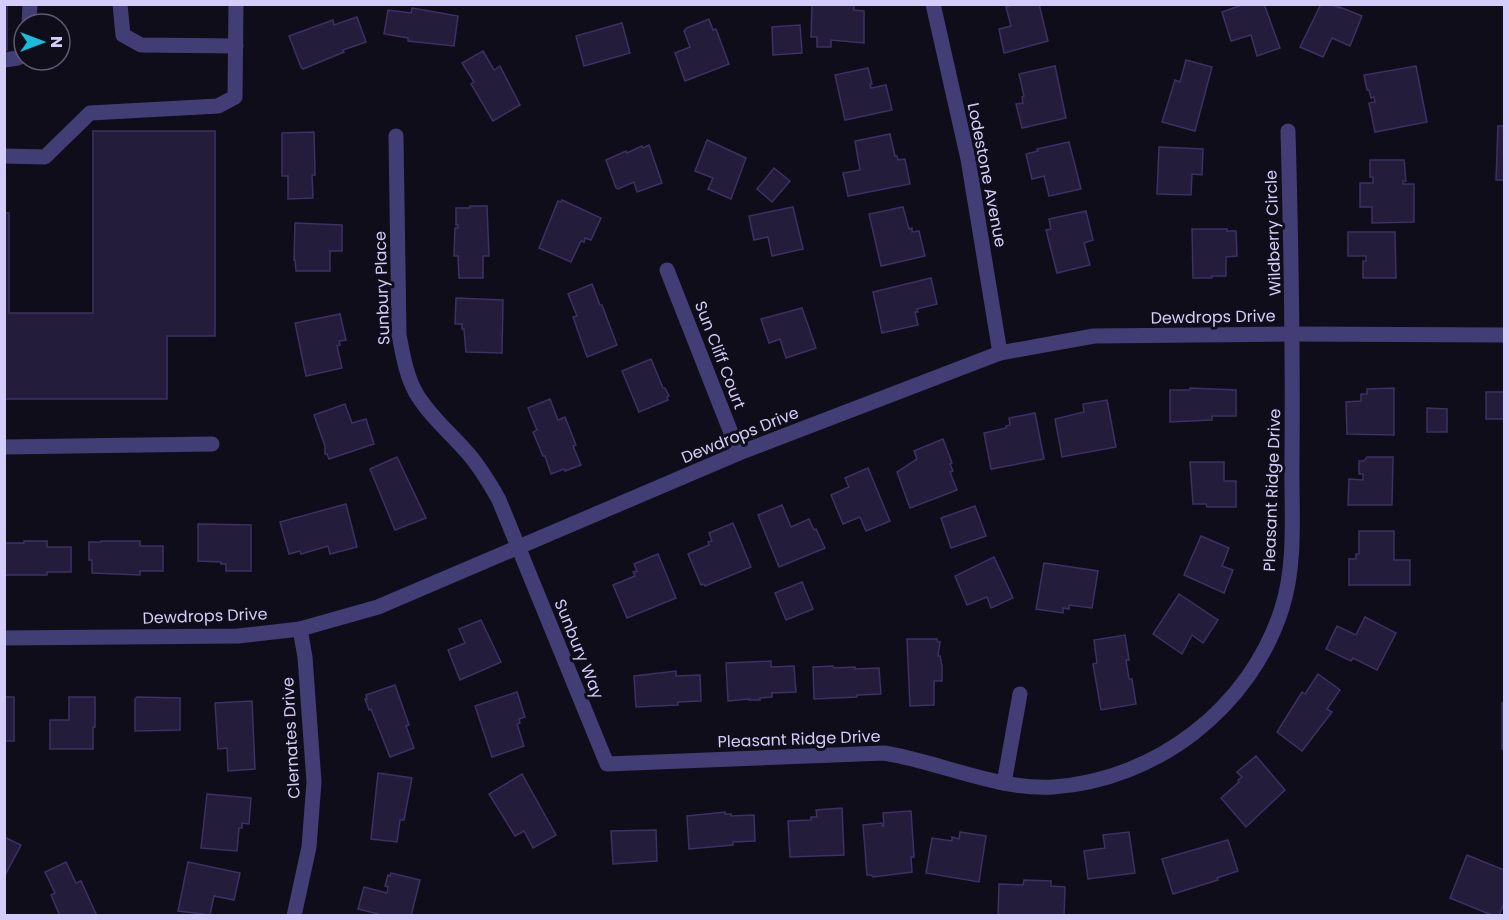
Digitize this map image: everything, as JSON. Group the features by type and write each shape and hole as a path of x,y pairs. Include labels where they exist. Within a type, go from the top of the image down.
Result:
{"street":[{"path":"120,4 123,35 141,45 236,46"},
{"path":"4,156 45,157 90,113 218,106 235,97 236,4"},
{"name":"Lodestone Avenue","path":"933,4 968,159 1000,353"},
{"name":"Wildberry Circle","path":"1288,132 1293,334"},
{"name":"Sunbury Place","path":"396,136 399,335 405,366 415,392 436,421 483,472 499,500 518,548"},
{"name":"Sun Cliff Court","path":"667,270 739,453"},
{"name":"Pleasant Ridge Drive","path":"607,764 884,753 912,757 1004,783 1052,787 1101,780 1151,761 1189,737 1231,699 1260,659 1282,608 1291,565 1293,334"},
{"name":"Dewdrops Drive","path":"4,638 238,636 300,629 378,607 739,453 1000,353 1094,336 1504,335"},
{"path":"4,447 212,444"},
{"name":"Sunbury Way","path":"518,548 607,764"},
{"name":"Clernates Drive","path":"294,915 309,847 314,782 305,657 300,629"},
{"path":"1004,783 1020,694"}],"building":[{"path":"4,4 7,4 7,50 4,50"},
{"path":"812,4 854,4 854,10 864,11 864,43 831,40 831,47 817,47 817,37 811,37"},
{"path":"1014,4 1039,4 1048,41 1004,53 999,29 1011,26 1006,7"},
{"path":"1245,4 1264,4 1280,48 1257,56 1251,35 1231,41 1222,12"},
{"path":"1321,4 1331,4 1362,16 1350,46 1332,38 1323,57 1300,47"},
{"path":"412,8 458,16 454,46 408,41 408,38 384,34 388,10 411,13"},
{"path":"357,17 366,42 303,69 301,67 289,36 333,20 334,25"},
{"path":"709,19 713,30 716,29 729,64 685,81 675,53 690,47 684,31 687,28"},
{"path":"622,23 630,53 584,66 576,36"},
{"path":"800,25 802,53 773,55 772,27"},
{"path":"483,51 494,70 500,66 520,105 493,121 471,84 474,82 462,63"},
{"path":"1186,60 1212,67 1195,131 1162,122 1175,80 1180,82"},
{"path":"1055,66 1066,118 1022,128 1016,104 1023,103 1022,97 1024,96 1019,74"},
{"path":"1416,66 1427,122 1375,132 1369,103 1375,102 1374,97 1371,98 1367,90 1364,75"},
{"path":"868,68 871,88 886,85 892,110 845,120 835,75"},
{"path":"1498,126 1504,126 1504,180 1496,180"},
{"path":"93,131 215,131 215,336 167,336 167,399 4,399 4,213 9,213 9,313 93,313"},
{"path":"314,132 313,198 288,199 288,176 282,176 282,133"},
{"path":"890,134 895,156 898,160 905,159 910,184 848,196 843,173 860,170 855,141"},
{"path":"707,140 746,158 731,199 708,189 713,178 695,171"},
{"path":"1069,142 1081,189 1049,196 1044,176 1032,179 1026,154 1038,151 1037,149"},
{"path":"649,145 662,183 637,192 634,182 616,188 606,160 626,151 627,153"},
{"path":"1159,147 1203,149 1202,175 1192,174 1191,195 1157,194"},
{"path":"1370,160 1404,160 1406,181 1403,181 1403,184 1414,184 1414,222 1372,223 1372,207 1360,207 1360,183 1373,183 1373,177 1370,177"},
{"path":"774,168 790,181 772,202 757,189"},
{"path":"562,200 601,218 591,240 585,238 584,242 581,241 571,262 539,248 558,201"},
{"path":"470,206 487,206 489,256 483,256 483,278 459,278 458,256 454,256 455,228 458,228 456,208 470,208"},
{"path":"793,207 803,249 772,256 768,237 754,240 749,216"},
{"path":"903,207 909,229 912,228 912,232 919,231 925,256 881,266 869,214"},
{"path":"1086,211 1093,240 1084,243 1090,265 1057,273 1046,230 1051,229 1049,219"},
{"path":"295,223 342,225 342,251 330,251 330,271 296,271"},
{"path":"1192,229 1236,231 1237,256 1226,257 1226,276 1193,278"},
{"path":"1348,232 1395,232 1396,278 1363,278 1363,261 1366,261 1366,256 1348,256"},
{"path":"931,278 937,304 917,309 918,312 915,312 918,325 882,333 873,292"},
{"path":"592,284 617,345 587,357 573,317 577,316 568,294"},
{"path":"456,298 503,300 502,353 466,352 464,329 462,329 462,324 455,324"},
{"path":"802,308 816,348 786,358 780,339 769,343 761,319"},
{"path":"340,314 346,340 339,341 340,345 337,346 342,368 306,376 295,323"},
{"path":"651,359 663,388 669,396 668,400 639,412 622,371"},
{"path":"1190,388 1236,390 1236,416 1212,416 1212,420 1170,422 1170,390 1190,390"},
{"path":"1394,388 1394,435 1347,434 1346,402 1361,401 1361,394 1367,394 1367,389"},
{"path":"1486,392 1504,392 1504,419 1486,419"},
{"path":"550,399 558,420 565,417 581,465 551,474 533,432 537,430 528,408"},
{"path":"1107,400 1116,447 1062,457 1055,419 1084,412 1083,404"},
{"path":"345,404 352,423 366,419 374,444 329,459 325,454 325,446 314,415"},
{"path":"1427,408 1447,409 1447,432 1427,432"},
{"path":"1035,413 1044,459 991,469 984,433 1006,428 1010,425 1009,418"},
{"path":"943,439 952,463 950,464 953,471 950,472 957,490 910,508 897,472 917,459 914,451"},
{"path":"397,457 426,518 395,530 370,469"},
{"path":"1367,457 1393,457 1392,505 1348,505 1349,479 1363,480 1363,474 1359,474 1359,461 1364,461"},
{"path":"1190,462 1224,462 1224,481 1236,481 1236,507 1207,507 1206,504 1193,504"},
{"path":"868,468 890,521 866,531 860,517 843,524 831,495 849,487 845,478"},
{"path":"346,504 357,547 330,554 328,546 301,554 300,551 289,554 280,522"},
{"path":"782,505 791,527 809,519 825,548 779,567 758,515"},
{"path":"975,506 986,536 951,548 941,518"},
{"path":"733,523 751,567 705,586 701,585 688,554 709,545 708,542 712,541 709,533"},
{"path":"198,524 251,525 251,571 226,571 226,564 221,564 221,562 198,561"},
{"path":"1359,531 1394,531 1394,560 1410,560 1410,585 1349,585 1349,559 1356,559 1356,554 1359,554"},
{"path":"1201,536 1229,548 1222,566 1233,570 1224,593 1184,575"},
{"path":"24,541 47,541 47,547 71,547 71,572 47,572 47,575 4,575 5,543 24,543"},
{"path":"140,541 140,546 163,546 163,571 140,571 140,575 92,573 89,542"},
{"path":"658,554 676,598 627,618 613,585 635,576 633,572 637,571 634,564"},
{"path":"994,557 1013,598 991,608 987,597 967,605 955,576"},
{"path":"1044,563 1098,571 1092,608 1069,605 1069,609 1063,608 1063,613 1036,609"},
{"path":"802,582 813,609 786,620 775,593"},
{"path":"1179,594 1218,620 1203,643 1192,635 1182,654 1153,634"},
{"path":"1365,617 1396,633 1377,670 1353,658 1351,661 1326,649 1337,626 1356,635"},
{"path":"481,620 501,662 460,680 448,650 465,643 459,629"},
{"path":"1125,635 1129,679 1132,679 1136,704 1101,710 1093,664 1097,663 1094,640"},
{"path":"907,639 937,639 940,642 938,656 940,656 942,666 942,681 934,681 934,705 910,706"},
{"path":"771,661 771,667 794,666 796,692 772,693 772,697 760,698 760,700 728,701 726,663"},
{"path":"833,666 834,668 855,667 855,669 879,668 881,694 814,699 813,667"},
{"path":"676,671 676,676 700,675 701,701 678,702 678,705 636,707 634,676"},
{"path":"1318,674 1340,690 1327,709 1332,712 1302,751 1277,732 1302,692 1305,694"},
{"path":"395,685 409,725 406,726 414,748 390,757 365,699 367,699 366,695"},
{"path":"517,692 525,717 519,719 520,723 517,724 524,746 492,757 475,706"},
{"path":"4,697 14,697 14,741 4,741"},
{"path":"69,697 95,697 93,749 50,749 50,720 69,720"},
{"path":"137,697 180,698 180,730 135,731 135,699"},
{"path":"252,701 255,769 228,771 227,748 218,749 215,703"},
{"path":"1502,703 1504,703 1504,749 1502,749"},
{"path":"1256,756 1285,790 1246,827 1221,798 1239,782 1238,780 1242,777 1237,772"},
{"path":"378,773 412,778 404,820 400,820 397,842 371,839"},
{"path":"522,774 556,835 533,848 524,831 515,836 489,794"},
{"path":"207,794 251,798 249,824 242,823 242,828 239,828 237,851 201,848"},
{"path":"842,808 844,855 790,857 788,821 811,820 811,817 817,817 816,810"},
{"path":"911,811 914,857 911,857 912,872 873,877 867,875 863,825 882,823 884,826 883,813"},
{"path":"725,812 731,816 754,815 755,841 689,849 687,816"},
{"path":"656,830 657,861 613,864 611,831"},
{"path":"960,832 986,836 979,882 926,873 932,838 952,841 952,837 959,839"},
{"path":"1129,832 1135,873 1088,879 1084,851 1105,848 1103,835"},
{"path":"4,837 21,845 4,877"},
{"path":"1228,840 1238,871 1217,878 1218,880 1173,894 1162,859"},
{"path":"1467,855 1504,870 1504,903 1499,916 1450,898"},
{"path":"66,862 76,883 81,881 97,916 60,916 51,895 55,893 45,872"},
{"path":"188,862 240,873 234,900 214,896 210,915 178,911"},
{"path":"391,873 420,880 411,916 386,916 358,909 364,887 387,893 388,887 385,886 388,875 390,876"},
{"path":"1024,880 1051,881 1051,886 1065,887 1064,916 998,916 999,884 1023,885"}]}
